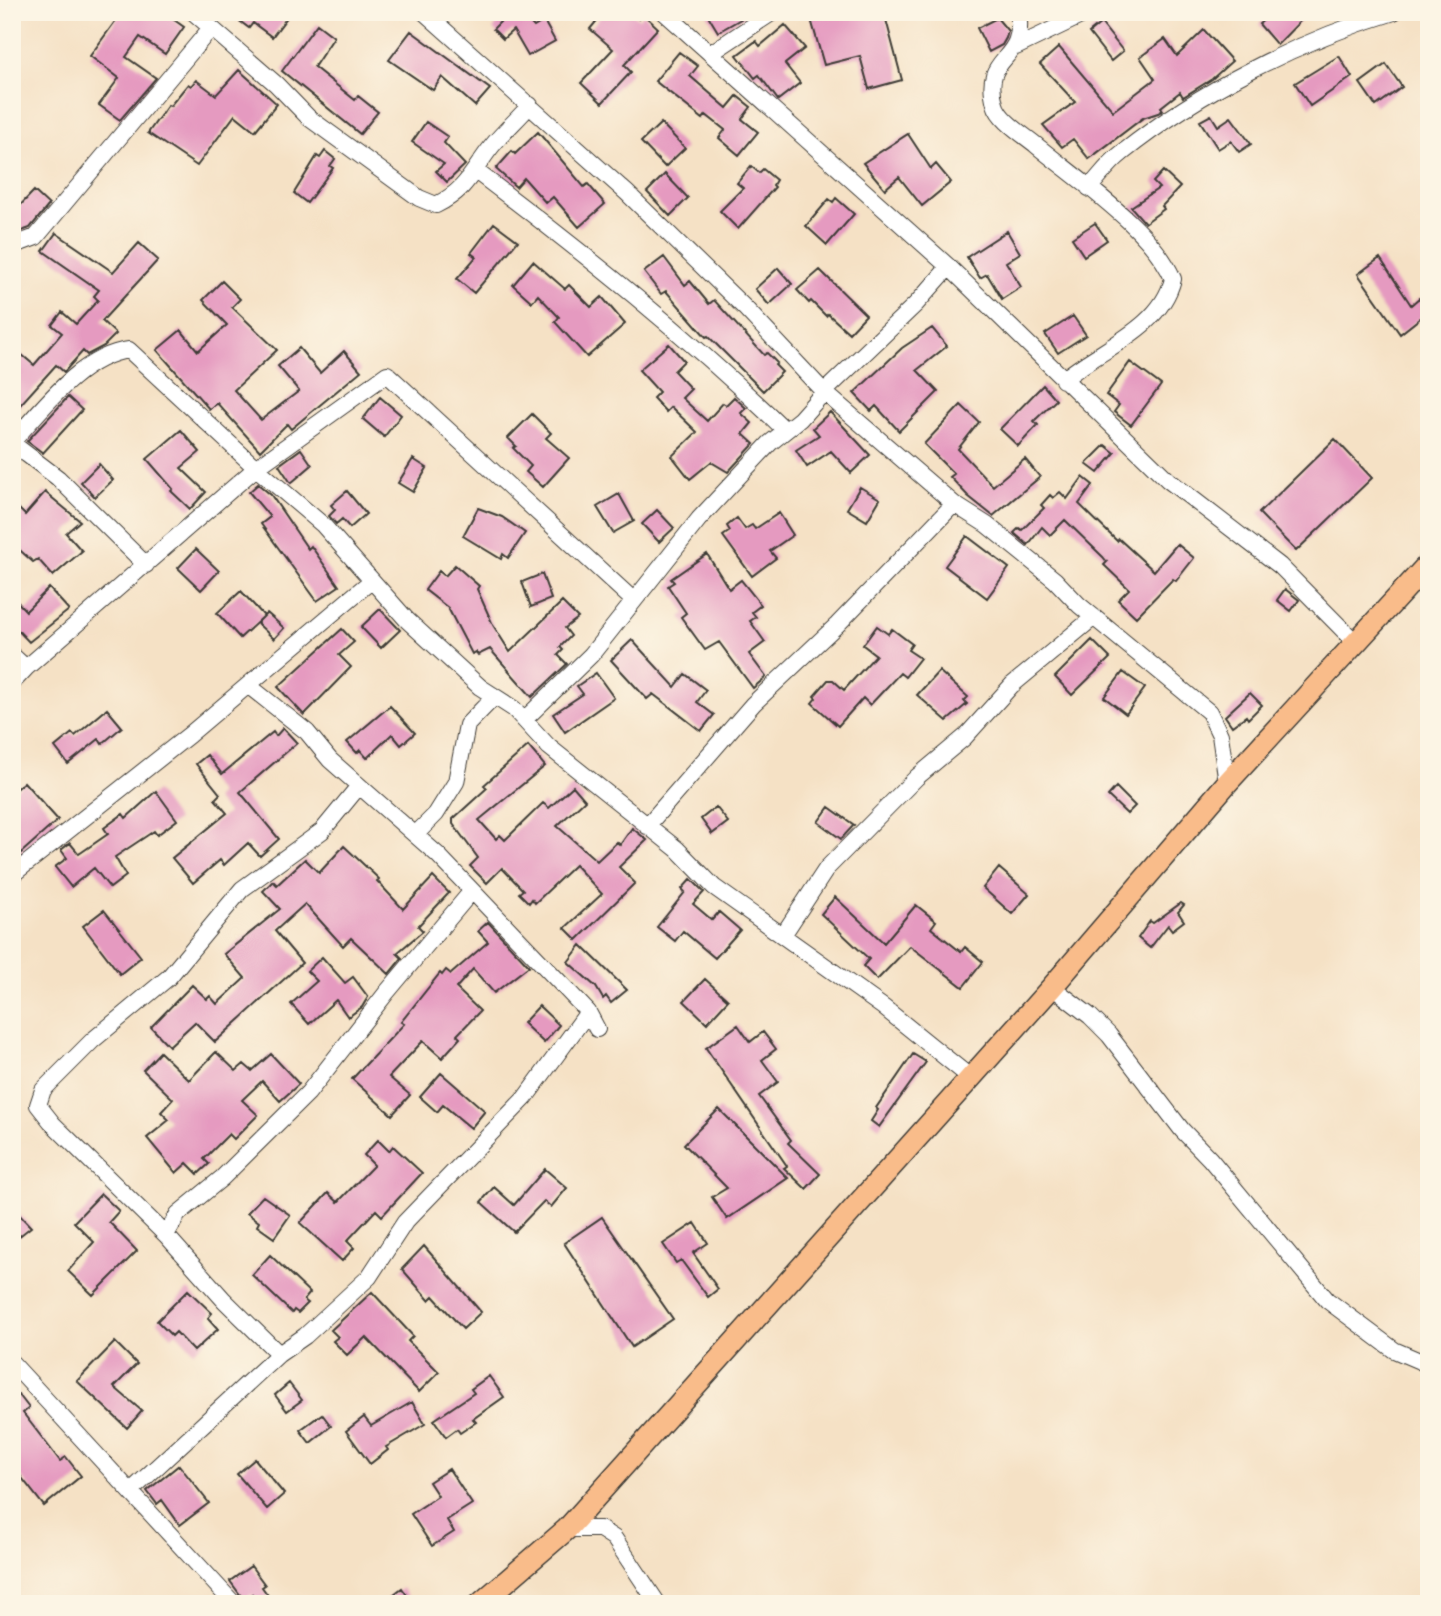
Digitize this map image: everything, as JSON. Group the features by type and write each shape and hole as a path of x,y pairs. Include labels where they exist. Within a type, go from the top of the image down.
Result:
{"main road":[{"path":"480,1604 567,1529 1052,987 1227,783 1429,563"}],"street":[{"path":"193,12 275,84 309,118 419,198 436,205 454,196 477,172 492,146 530,105"},
{"path":"424,12 627,193 746,308 824,392 954,505 987,525 1209,712 1220,735 1227,783"},
{"path":"664,12 949,267 1168,480 1280,566 1355,642"},
{"path":"711,53 773,12"},
{"path":"1016,47 1021,29 1018,12"},
{"path":"1063,380 1095,355 1136,330 1158,309 1170,292 1173,279 1154,244 1017,130 996,108 991,85 996,66 1016,47 1088,12"},
{"path":"1089,188 1120,154 1243,75 1291,48 1338,29 1394,12"},
{"path":"12,246 36,237 211,28"},
{"path":"477,172 619,280 727,374 785,429"},
{"path":"524,720 591,655 699,519 785,429 800,419 824,392 916,304 949,267"},
{"path":"146,565 58,478 12,442 50,400 82,372 114,352 129,350 256,468 323,525 407,620 494,697 514,709 549,747 677,849 714,887 883,1007 971,1078"},
{"path":"12,683 256,468 387,374 634,601"},
{"path":"647,826 753,704 837,625 954,505"},
{"path":"12,875 248,686 371,581"},
{"path":"783,935 827,868 917,777 965,737 1012,685 1094,617"},
{"path":"12,655 26,668"},
{"path":"248,686 307,732 330,760 416,834 471,892 516,934 588,1012 597,1029"},
{"path":"416,834 436,814 456,782 467,725 494,697"},
{"path":"279,1354 224,1300 166,1235 53,1124 38,1105 43,1090 93,1040 169,977 242,889 322,831 359,786"},
{"path":"166,1235 178,1214 222,1178 308,1093 387,992 471,892"},
{"path":"1052,987 1109,1035 1182,1130 1210,1159 1327,1300 1394,1350 1429,1365"},
{"path":"132,1490 279,1354 305,1336 369,1277 405,1222 525,1098 588,1012"},
{"path":"12,1363 132,1490 234,1604"},
{"path":"567,1529 600,1529 614,1538 658,1604"}],"building":[{"path":"122,12 163,12 184,27 165,54 140,37 126,57 156,78 120,120 99,105 119,78 90,56"},
{"path":"238,12 291,12 272,37 253,23 249,28 237,19 241,14"},
{"path":"510,12 520,12 534,27 544,21 555,41 528,56 513,30 503,39 493,29"},
{"path":"604,12 631,12 639,19 643,14 658,28 624,65 631,72 602,103 581,83 613,49 590,29"},
{"path":"706,12 753,12 718,32"},
{"path":"809,12 837,12 838,17 857,12 884,12 902,80 869,89 860,56 824,65"},
{"path":"1273,12 1309,12 1277,45 1259,24"},
{"path":"997,18 1008,31 1002,45 989,52 977,28"},
{"path":"1101,23 1123,51 1111,61 1089,33"},
{"path":"317,24 334,37 314,67 355,100 358,96 378,112 360,134 282,71"},
{"path":"785,25 805,48 785,64 800,83 778,100 759,75 755,78 737,55 756,41 760,46"},
{"path":"1204,30 1232,61 1212,79 1183,97 1180,92 1161,107 1163,110 1143,118 1089,159 1073,139 1062,147 1043,125 1075,102 1040,64 1059,47 1113,111 1155,79 1140,57 1165,39 1177,56"},
{"path":"411,31 490,89 475,106 442,77 433,90 389,60"},
{"path":"679,52 698,66 690,76 727,108 737,96 751,107 742,119 758,132 739,155 719,138 725,130 706,115 703,119 655,81"},
{"path":"1339,56 1352,77 1310,106 1295,83"},
{"path":"1386,64 1402,87 1376,106 1360,83"},
{"path":"239,70 277,104 255,131 235,115 197,166 148,133 168,105 170,106 188,84 191,86 196,80 216,95"},
{"path":"1211,115 1218,126 1231,117 1251,144 1239,152 1231,141 1218,149 1200,121"},
{"path":"426,122 448,137 444,143 465,165 447,182 436,171 444,164 412,142"},
{"path":"661,123 685,148 665,167 641,142"},
{"path":"538,132 584,187 588,184 605,204 579,227 553,197 546,203 524,178 516,187 496,169 512,151 515,154"},
{"path":"908,134 931,169 936,164 951,182 922,206 899,177 885,189 863,163"},
{"path":"325,151 335,159 330,166 333,168 307,203 294,193 317,156 320,158"},
{"path":"751,166 759,173 763,169 776,180 773,185 775,187 738,229 720,211 743,188 737,183"},
{"path":"1163,171 1180,187 1162,206 1164,209 1145,223 1131,207 1159,188 1153,182"},
{"path":"665,174 688,198 670,216 647,192"},
{"path":"34,191 49,205 30,228 16,233 12,229 12,214"},
{"path":"836,198 854,214 827,245 806,226 829,199 833,202"},
{"path":"494,223 518,241 474,293 457,279 476,257 471,253"},
{"path":"1095,223 1107,240 1084,256 1072,238"},
{"path":"1007,231 1020,253 1006,262 1021,287 1002,299 987,274 980,278 967,257"},
{"path":"56,233 113,272 139,243 158,260 102,321 116,334 104,346 87,355 83,351 64,372 56,365 12,414 12,367 22,355 34,365 62,333 52,325 62,312 76,324 98,300 94,296 99,290 43,251"},
{"path":"664,257 685,285 690,281 709,304 714,300 764,355 767,353 777,363 775,365 782,372 763,391 708,336 706,337 666,291 661,294 644,272"},
{"path":"1380,258 1411,305 1419,298 1429,311 1400,334 1358,274"},
{"path":"533,261 565,289 569,285 591,307 602,297 625,324 587,357 555,322 559,317 538,295 532,302 513,285"},
{"path":"778,268 792,284 769,305 755,289"},
{"path":"820,270 866,315 849,333 811,301 809,303 797,290"},
{"path":"222,281 240,299 232,307 277,350 234,390 261,420 299,391 278,366 299,348 320,373 344,351 361,371 291,429 287,424 260,451 217,403 209,409 157,350 181,330 198,351 227,325 203,300"},
{"path":"1073,316 1086,335 1058,353 1045,334"},
{"path":"932,328 947,346 917,370 938,392 899,431 876,406 871,411 854,393 902,348"},
{"path":"669,344 684,361 674,371 691,389 682,398 707,421 723,403 726,405 734,397 746,408 741,413 752,423 743,434 754,444 728,472 711,462 690,479 672,456 697,432 671,407 666,412 653,398 659,392 639,370"},
{"path":"1130,362 1161,385 1131,425 1114,412 1119,405 1106,395"},
{"path":"1043,385 1056,400 1034,421 1038,425 1018,446 1000,429"},
{"path":"68,397 82,410 43,453 27,441"},
{"path":"380,397 401,415 384,437 363,419"},
{"path":"961,405 979,422 958,449 993,486 1025,459 1040,477 993,516 968,496 950,477 954,474 924,444"},
{"path":"830,412 870,455 851,473 831,451 807,467 796,450 819,435 813,428"},
{"path":"532,414 551,433 546,438 569,458 543,487 526,472 531,466 513,448 516,446 508,438"},
{"path":"181,430 200,452 181,468 206,492 190,509 171,491 173,489 147,459"},
{"path":"1335,439 1372,478 1296,551 1259,513"},
{"path":"1105,445 1115,453 1098,473 1086,464"},
{"path":"301,449 312,465 291,483 279,465"},
{"path":"413,459 427,468 413,492 398,483"},
{"path":"99,464 113,480 95,497 81,482"},
{"path":"1083,477 1093,485 1079,504 1117,541 1119,539 1154,571 1177,544 1194,558 1176,581 1173,579 1136,617 1118,600 1129,589 1104,565 1107,562 1103,557 1065,520 1050,535 1042,527 1028,545 1014,533 1019,528 1022,530 1044,508 1041,505 1050,495 1053,498 1060,492 1067,499"},
{"path":"258,484 271,495 308,549 311,546 339,586 317,601 261,524 270,517 249,492"},
{"path":"860,487 880,499 867,521 847,509"},
{"path":"347,491 366,514 350,528 342,519 336,524 329,516 335,510 331,505"},
{"path":"45,492 80,521 66,533 82,551 53,576 38,559 33,562 12,543 12,502 25,515"},
{"path":"619,494 634,521 613,533 597,507"},
{"path":"478,508 502,517 525,533 508,558 503,554 501,559 463,536"},
{"path":"657,510 674,528 659,542 642,524"},
{"path":"779,513 793,535 770,551 776,558 752,576 723,536 730,531 727,526 737,518 745,529 752,525 755,529"},
{"path":"967,536 1009,568 987,598 945,566"},
{"path":"196,549 219,571 201,590 178,568"},
{"path":"707,554 729,589 741,580 761,605 752,612 756,617 750,621 765,642 749,654 766,677 753,688 719,642 705,650 681,617 686,613 668,586 674,582 671,579"},
{"path":"455,565 479,586 477,589 493,625 510,652 562,602 578,618 565,628 571,636 560,647 563,650 558,655 567,664 532,697 490,649 478,655 476,652 472,654 448,608 425,590 439,571 445,576"},
{"path":"542,574 551,599 531,607 522,582"},
{"path":"49,588 69,610 29,642 12,624 12,596 26,611"},
{"path":"1285,589 1299,600 1291,611 1277,600"},
{"path":"241,591 264,616 240,638 217,613"},
{"path":"380,609 400,630 381,648 361,627"},
{"path":"267,613 284,628 274,639 257,623"},
{"path":"877,626 888,634 892,629 912,644 908,650 920,658 905,677 900,673 870,705 863,698 838,726 812,703 816,698 814,696 828,680 833,680 844,690 876,655 863,645"},
{"path":"342,629 354,642 339,655 351,667 304,715 278,687"},
{"path":"632,640 675,687 685,674 706,690 697,702 714,715 701,731 653,694 647,699 611,660"},
{"path":"1092,640 1110,658 1072,695 1055,677"},
{"path":"939,671 968,697 964,701 967,704 947,721 917,695"},
{"path":"1123,672 1145,688 1126,714 1104,697"},
{"path":"596,673 614,698 565,732 553,714 583,694 577,686"},
{"path":"1250,693 1262,705 1248,719 1246,716 1232,726 1225,716"},
{"path":"390,706 415,733 401,745 392,734 367,758 360,750 357,753 347,742"},
{"path":"107,709 122,727 102,744 99,739 68,764 55,747 72,733 75,736"},
{"path":"283,728 297,743 240,792 279,839 260,856 248,843 224,865 220,860 193,883 172,858 227,813 215,799 220,794 196,764 207,755 222,774 273,732 276,736"},
{"path":"528,746 545,766 479,820 496,839 500,835 505,840 543,803 549,808 573,786 585,800 557,826 597,861 617,842 620,845 632,828 647,840 619,867 635,883 577,940 565,928 602,894 575,865 535,903 532,899 529,903 519,893 523,890 502,868 487,883 470,866 478,858 453,824 453,819 487,788 484,785"},
{"path":"24,782 58,820 12,861 12,792"},
{"path":"1116,787 1135,806 1127,814 1108,796"},
{"path":"156,791 177,820 157,835 154,831 115,857 126,876 110,888 94,868 71,887 55,867 67,858 61,850 70,843 79,854 108,834 104,828 123,814 126,818"},
{"path":"716,807 728,822 712,834 701,819"},
{"path":"829,807 854,825 841,839 818,822"},
{"path":"344,846 379,879 377,881 403,909 433,877 449,893 418,926 423,931 397,953 402,958 389,974 351,938 343,946 305,904 275,931 302,963 215,1042 195,1022 169,1046 151,1027 192,985 207,999 210,996 217,1004 245,978 224,954 280,909 263,891 273,881 277,885 305,859 319,873"},
{"path":"999,868 1029,894 1012,914 983,888"},
{"path":"691,879 704,892 693,904 712,920 719,912 740,930 715,958 683,931 675,941 657,927 685,892 682,889"},
{"path":"835,897 884,943 916,905 936,921 931,928 961,952 965,947 983,962 963,987 910,946 877,980 863,966 869,959 821,914"},
{"path":"1181,903 1184,905 1178,912 1184,921 1172,930 1168,925 1150,948 1138,938 1150,921 1153,923"},
{"path":"104,910 141,957 120,974 83,926"},
{"path":"488,922 529,966 494,993 473,969 456,988 480,1011 457,1035 460,1038 442,1058 423,1041 389,1077 410,1095 392,1115 352,1079 404,1024 401,1022 440,973 442,975 446,970 451,974 488,942 478,931"},
{"path":"581,945 627,990 611,1003 606,996 603,999 596,987 568,962"},
{"path":"322,957 345,983 353,977 368,997 362,1007 348,1017 336,1000 309,1024 291,1004 317,981 307,971"},
{"path":"705,979 728,1000 707,1023 684,1001"},
{"path":"539,1006 559,1025 544,1043 523,1023"},
{"path":"738,1025 750,1042 763,1032 776,1049 762,1060 778,1082 759,1096 791,1140 788,1143 820,1174 806,1189 784,1168 787,1166 706,1048"},
{"path":"160,1052 189,1080 216,1052 236,1071 244,1064 252,1071 271,1054 299,1084 280,1101 262,1081 242,1100 258,1115 234,1139 229,1134 204,1159 209,1164 198,1174 187,1163 176,1173 147,1138 169,1120 161,1112 173,1099 143,1070"},
{"path":"913,1054 926,1062 879,1127 871,1121 878,1110 876,1108"},
{"path":"441,1073 485,1111 471,1128 443,1105 437,1112 420,1097"},
{"path":"719,1109 788,1178 727,1219 712,1197 727,1188 684,1144"},
{"path":"378,1140 389,1151 393,1146 422,1173 382,1216 376,1210 347,1241 354,1248 342,1261 300,1223 328,1193 338,1202 374,1165 364,1155"},
{"path":"545,1169 567,1188 551,1207 544,1201 514,1232 481,1202 494,1187 514,1205"},
{"path":"101,1194 119,1211 109,1222 137,1251 93,1295 68,1271 94,1242 74,1222"},
{"path":"263,1196 290,1215 274,1238 257,1226 259,1222 247,1213"},
{"path":"12,1207 31,1227 12,1242"},
{"path":"602,1217 673,1319 632,1347 564,1243"},
{"path":"695,1223 708,1243 693,1253 718,1289 708,1297 681,1260 676,1263 663,1244"},
{"path":"424,1246 481,1312 463,1329 433,1296 429,1300 402,1269"},
{"path":"270,1255 310,1293 304,1300 308,1303 298,1313 294,1310 292,1313 252,1275"},
{"path":"188,1290 212,1313 208,1318 218,1329 194,1351 176,1332 172,1336 157,1321"},
{"path":"372,1292 413,1336 408,1341 439,1372 419,1392 366,1337 347,1355 333,1341 338,1337 331,1330"},
{"path":"115,1342 137,1364 114,1387 142,1411 127,1428 77,1381"},
{"path":"489,1376 504,1397 473,1419 476,1422 460,1433 457,1429 446,1437 434,1420 474,1393 471,1389"},
{"path":"289,1383 302,1400 287,1411 275,1395"},
{"path":"19,1395 29,1408 23,1413 60,1461 66,1457 81,1476 44,1506 18,1473 12,1478 12,1398"},
{"path":"412,1402 425,1424 386,1447 388,1450 370,1464 346,1431 364,1417 371,1426"},
{"path":"322,1414 331,1426 310,1443 300,1430"},
{"path":"255,1459 284,1494 267,1509 237,1474"},
{"path":"179,1465 209,1503 180,1525 162,1500 157,1504 147,1491"},
{"path":"449,1469 472,1504 447,1520 454,1532 432,1546 411,1514 438,1496 429,1482"},
{"path":"251,1566 265,1585 262,1587 274,1604 258,1604 252,1594 244,1600 230,1581"},
{"path":"402,1588 413,1604 381,1604"}]}
